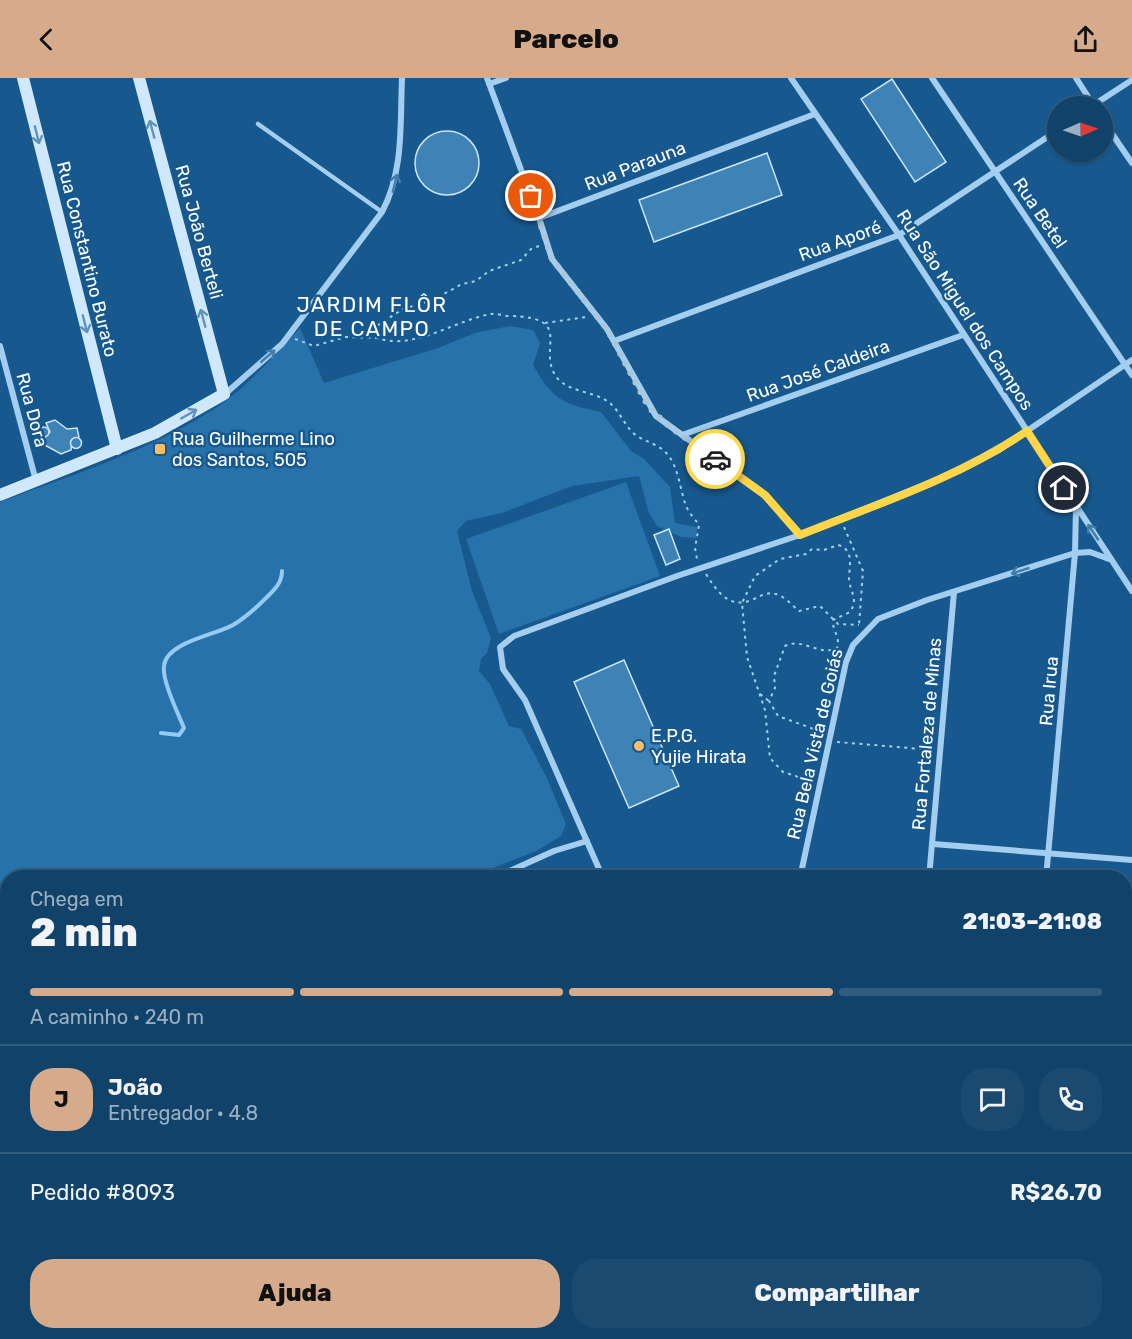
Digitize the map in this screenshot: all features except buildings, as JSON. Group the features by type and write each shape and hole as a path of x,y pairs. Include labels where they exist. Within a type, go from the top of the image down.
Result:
{"street":[{"name":"Rua Constantino Burato","path":"23,78 117,449"},
{"name":"Rua João Berteli","path":"139,78 224,394"},
{"path":"0,495 155,433 224,394 282,344 382,212 392,193 399,167 402,78"},
{"path":"506,78 488,81 539,218 545,244 563,276 596,315 614,341 649,408 765,495 800,535"},
{"name":"Rua São Miguel dos Campos","path":"791,78 899,235 1132,591"},
{"name":"Rua Betel","path":"932,78 1132,375"},
{"path":"1076,78 1087,96"},
{"path":"1108,96 1132,80"},
{"name":"Rua Parauna","path":"539,218 815,114"},
{"path":"1113,135 1132,163"},
{"name":"Rua Aporé","path":"614,341 899,235 1047,137"},
{"name":"Rua José Caldeira","path":"682,435 963,335"},
{"name":"Rua Dora","path":"0,346 36,482"},
{"path":"600,870 525,700 503,669 500,647 514,636 701,567 800,535 959,471 999,450 1132,360"},
{"name":"Rua Irua","path":"1047,870 1076,553 1076,507"},
{"path":"1076,553 1090,552 1111,560"},
{"name":"Rua Bela Vista de Goiás","path":"802,870 846,662 853,645 864,631 878,619 1076,553"},
{"name":"Rua Fortaleza de Minas","path":"930,870 954,592"},
{"path":"512,870 554,851 587,841"},
{"path":"933,844 1132,860"}],"lane":[{"path":"258,124 382,212"}],"path":[{"path":"377,338 375,327 403,309 433,300 462,284 476,281 489,271 521,260 531,249 545,244"},
{"path":"290,334 302,344 314,346 345,337 377,338 390,342 417,338 494,314 531,315 545,323 551,337 552,368 558,378 566,385 601,396 613,406 636,436 656,444 669,456 682,486 687,509 699,525 695,548 701,567 723,597 733,603 742,603 764,593 779,595 799,611 824,607 833,620 846,625"},
{"path":"545,323 596,315"},
{"path":"841,519 863,571 859,625"},
{"path":"818,791 796,776 783,772 770,758 765,710 747,657 742,603 755,576 780,559 791,555 806,554 816,548 824,550 842,546 852,566 849,577 856,597 850,612 833,620"},
{"path":"769,701 775,688 774,676 784,646 796,643 833,650 839,644 833,628 833,620"},
{"path":"760,694 769,701 778,716 830,734"},
{"path":"828,741 942,751"}],"shaded area":[{"path":"510,326 533,330 540,343 533,365 547,386 560,399 568,403 601,412 631,451 644,459 670,487 675,523 697,527 696,538 681,537 657,526 649,513 639,476 572,486 502,513 466,521 457,531 472,591 491,638 487,653 481,659 479,671 490,684 509,726 521,729 546,776 566,824 561,836 536,851 488,870 0,870 0,502 131,452 182,428 232,396 300,328 324,383 438,348 475,333"},
{"path":"626,482 660,576 499,634 466,539"}],"waterway":[{"path":"161,733 179,735 184,728 165,680 164,666 167,658 182,645 225,629 242,619 275,589 281,579 282,571"}],"way so far":[{"path":"531,196 547,251 563,276 607,329 649,408 670,427 715,459"}],"place":[{"name":"Rua Guilherme Lino dos Santos, 505","path":"160,449"},
{"name":"E.P.G. Yujie Hirata","path":"639,746"}],"district":[{"name":"JARDIM FLÔR DE CAMPO","path":"372,316"}],"route":[{"path":"715,459 765,495 800,535 959,471 999,450 1027,431 1064,488"}]}
